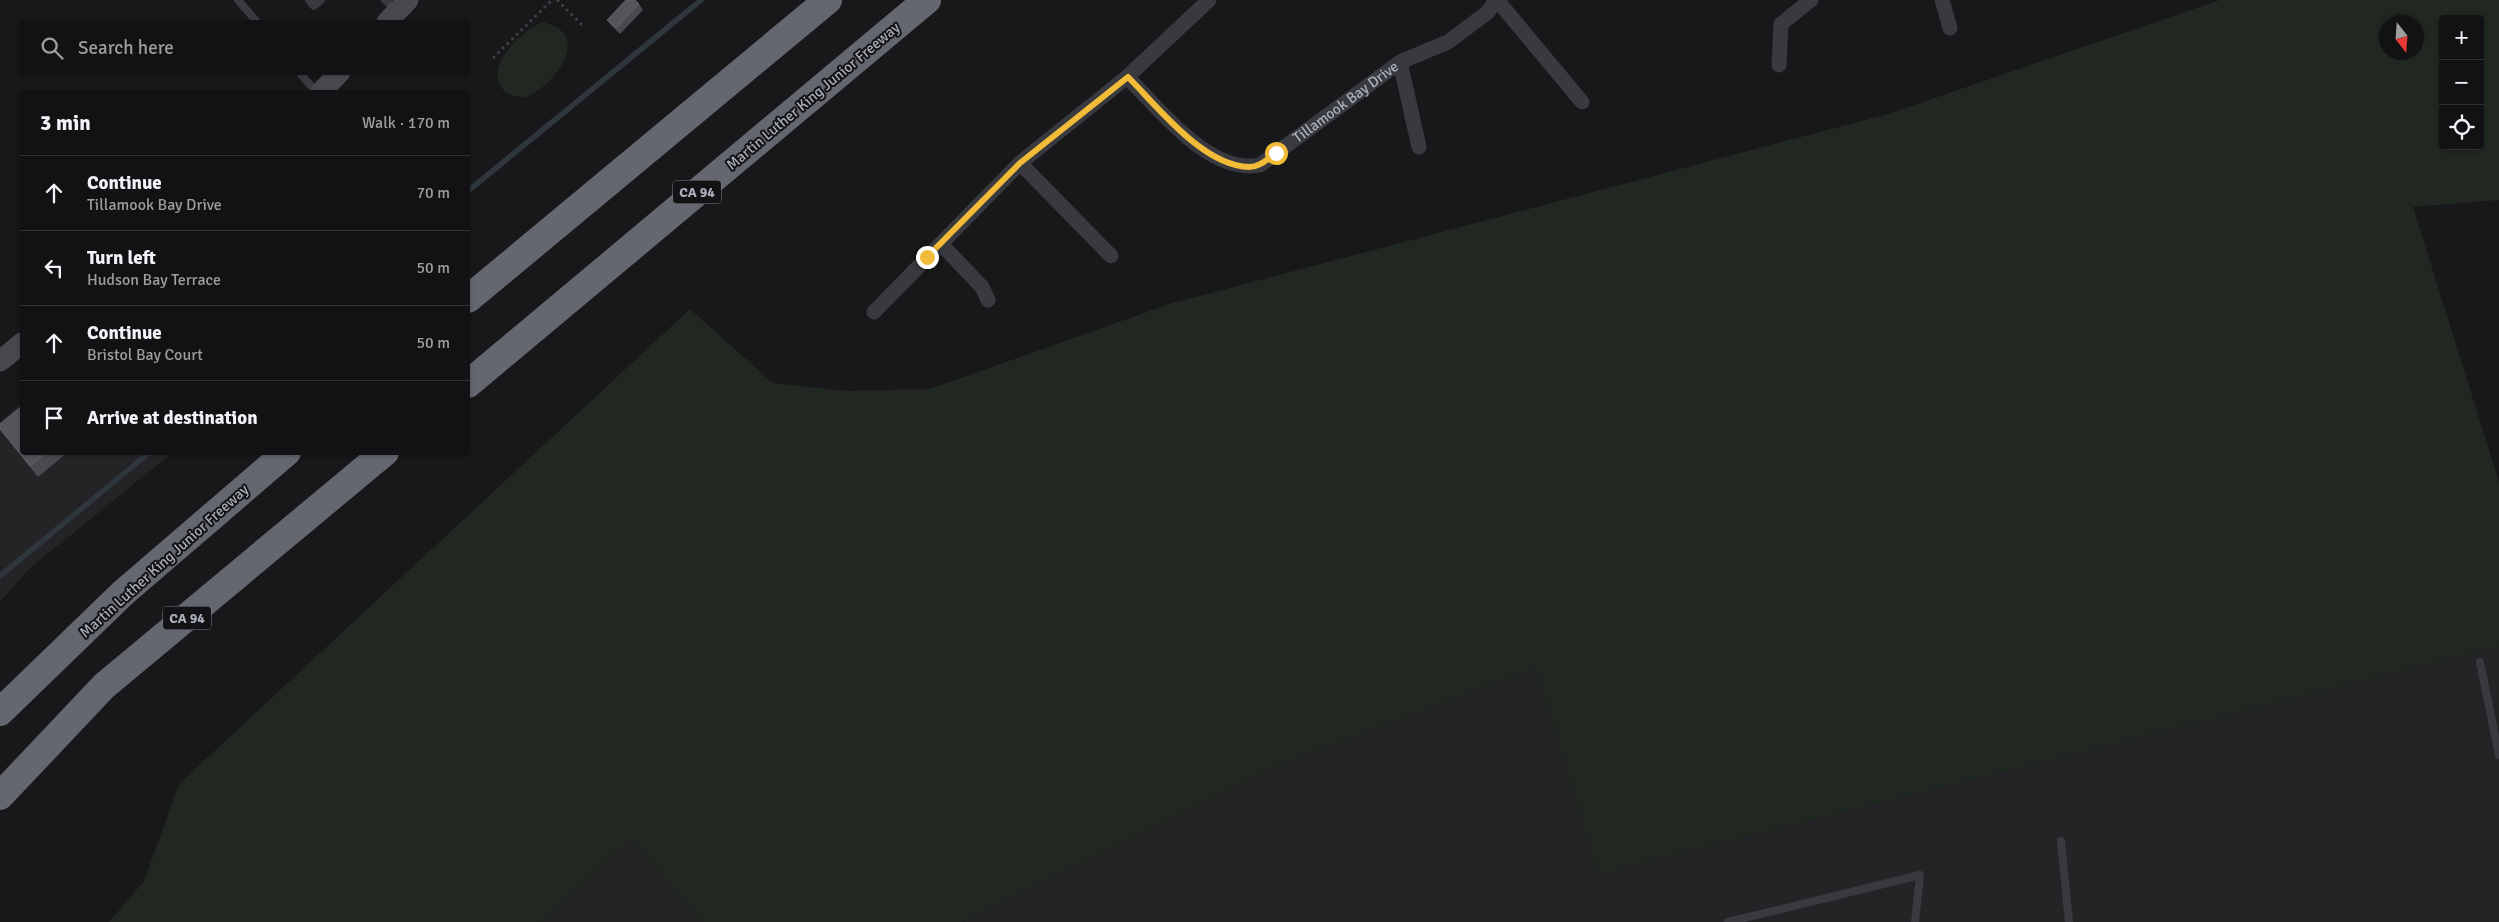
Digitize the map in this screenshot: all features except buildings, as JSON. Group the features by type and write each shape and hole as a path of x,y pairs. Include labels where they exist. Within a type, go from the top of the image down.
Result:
{"highway":[{"path":"470,297 828,0"},
{"name":"Martin Luther King Junior Freeway","path":"470,382 927,0"},
{"name":"Martin Luther King Junior Freeway","path":"0,712 123,593 284,455"},
{"name":"CA 94","path":"0,796 104,686 381,455"}],"main road":[{"path":"323,90 337,75"},
{"path":"0,361 20,345"}],"street":[{"path":"874,312 1020,163 1128,77 1209,0"},
{"path":"1496,0 1582,102"},
{"name":"Tillamook Bay Drive","path":"1128,77 1198,147 1223,160 1249,167 1260,165 1400,62 1448,42 1488,12 1496,0"},
{"path":"1779,65 1780,24 1811,0"},
{"path":"1942,0 1950,28"},
{"path":"1400,62 1419,147"},
{"path":"1020,163 1111,256"},
{"path":"941,244 982,287 988,300"}],"lane":[{"path":"238,0 255,20"},
{"path":"308,0 314,6 320,0"},
{"path":"302,75 314,90"},
{"path":"2480,662 2499,756"},
{"path":"2060,841 2069,922"},
{"path":"1728,922 1920,874 1915,922"}],"path":[{"path":"493,58 552,0"},
{"path":"557,0 584,27"}],"shaded area":[{"path":"2220,0 2499,0 2499,200 2413,207 2499,482 2499,647 1598,874 1536,668 1278,766 963,922 702,922 631,839 542,922 109,922 144,881 179,784 690,309 773,383 846,391 930,389 1169,304 1888,114"},
{"path":"542,22 559,29 567,39 567,52 562,65 553,77 530,95 520,97 510,95 502,89 499,83 499,64 517,40"},
{"path":"20,405 20,455 170,455 30,568 0,602 0,421"},
{"path":"2499,647 2499,922 963,922 1278,766 1536,668 1598,873"},
{"path":"631,839 702,922 542,922"}],"waterway":[{"path":"470,189 701,0"},
{"path":"0,576 146,455"}],"route":[{"path":"927,257 1020,163 1128,77 1198,147 1223,160 1249,167 1260,165 1276,153"}]}
